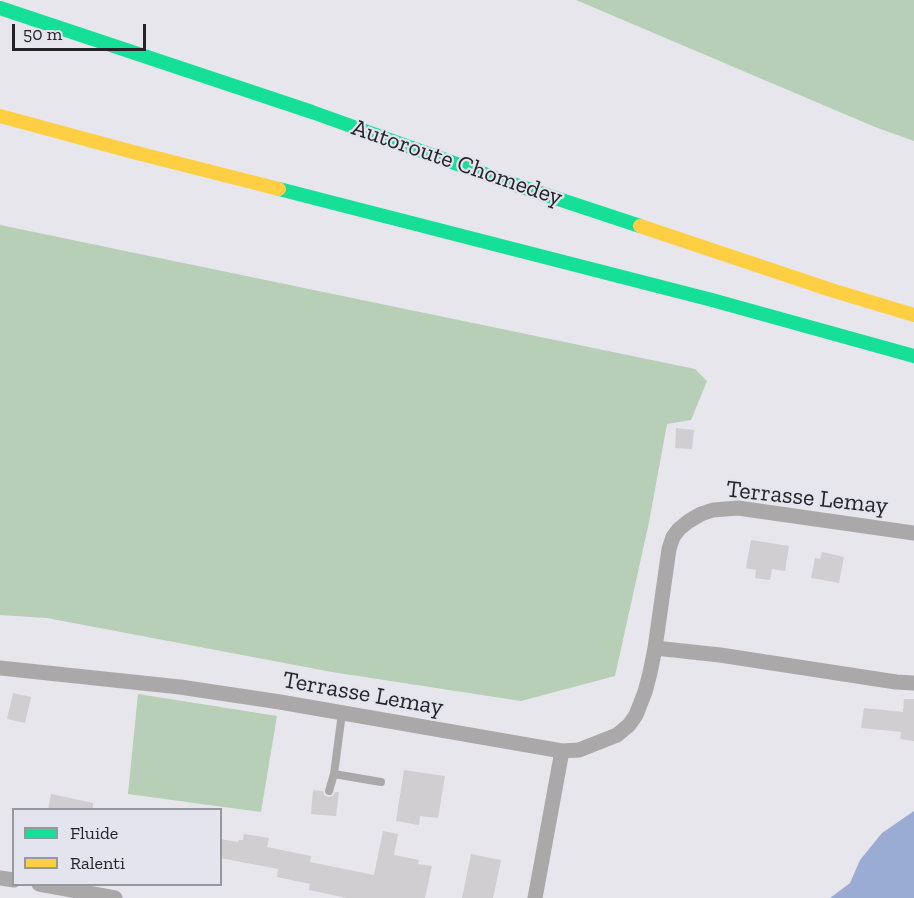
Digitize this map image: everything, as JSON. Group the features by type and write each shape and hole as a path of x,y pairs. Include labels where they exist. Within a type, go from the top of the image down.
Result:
{"highway":[{"name":"Autoroute Chomedey","path":"0,8 291,105 521,186 914,315"},
{"path":"0,116 712,300 914,356"}],"street":[{"name":"Terrasse Lemay","path":"0,668 180,687 562,751 579,750 617,735 629,725 636,715 645,692 655,648 669,549 679,529 701,514 713,510 738,508 914,533"},
{"path":"655,648 914,683"},
{"path":"535,898 562,751"},
{"path":"45,886 115,898"}],"lane":[{"path":"329,792 342,713"},
{"path":"333,774 381,782"}],"green space":[{"path":"576,0 914,0 914,141 875,127"},
{"path":"0,225 695,369 707,381 691,420 667,424 649,522 615,676 521,701 332,672 47,618 0,615"},
{"path":"138,694 277,716 261,812 128,794"}],"water":[{"path":"914,811 914,898 830,898 850,883 860,860 882,833"}],"building":[{"path":"676,428 694,430 692,449 675,448"},
{"path":"751,540 789,546 785,571 772,569 770,580 755,578 756,570 746,568"},
{"path":"822,552 844,557 839,583 811,578 815,558 820,559"},
{"path":"13,693 31,697 25,723 7,719"},
{"path":"904,699 914,699 914,741 900,739 901,732 861,728 864,708 903,712"},
{"path":"404,770 445,776 438,818 420,816 419,825 396,821"},
{"path":"313,790 323,791 328,797 339,792 336,816 311,814"},
{"path":"51,794 93,803 93,808 48,808"},
{"path":"383,831 398,834 394,855 419,860 418,864 432,866 425,898 347,898 309,890 310,884 277,877 278,869 222,858 222,839 238,842 243,840 244,834 269,838 267,847 311,856 310,862 374,875"},
{"path":"471,854 501,860 493,898 462,898"}],"traffic: fast":[{"path":"0,8 312,112 510,183 640,226"},
{"path":"279,189 712,300 914,356"}],"traffic: slow":[{"path":"0,116 279,189"},
{"path":"640,226 831,290 914,315"}]}
